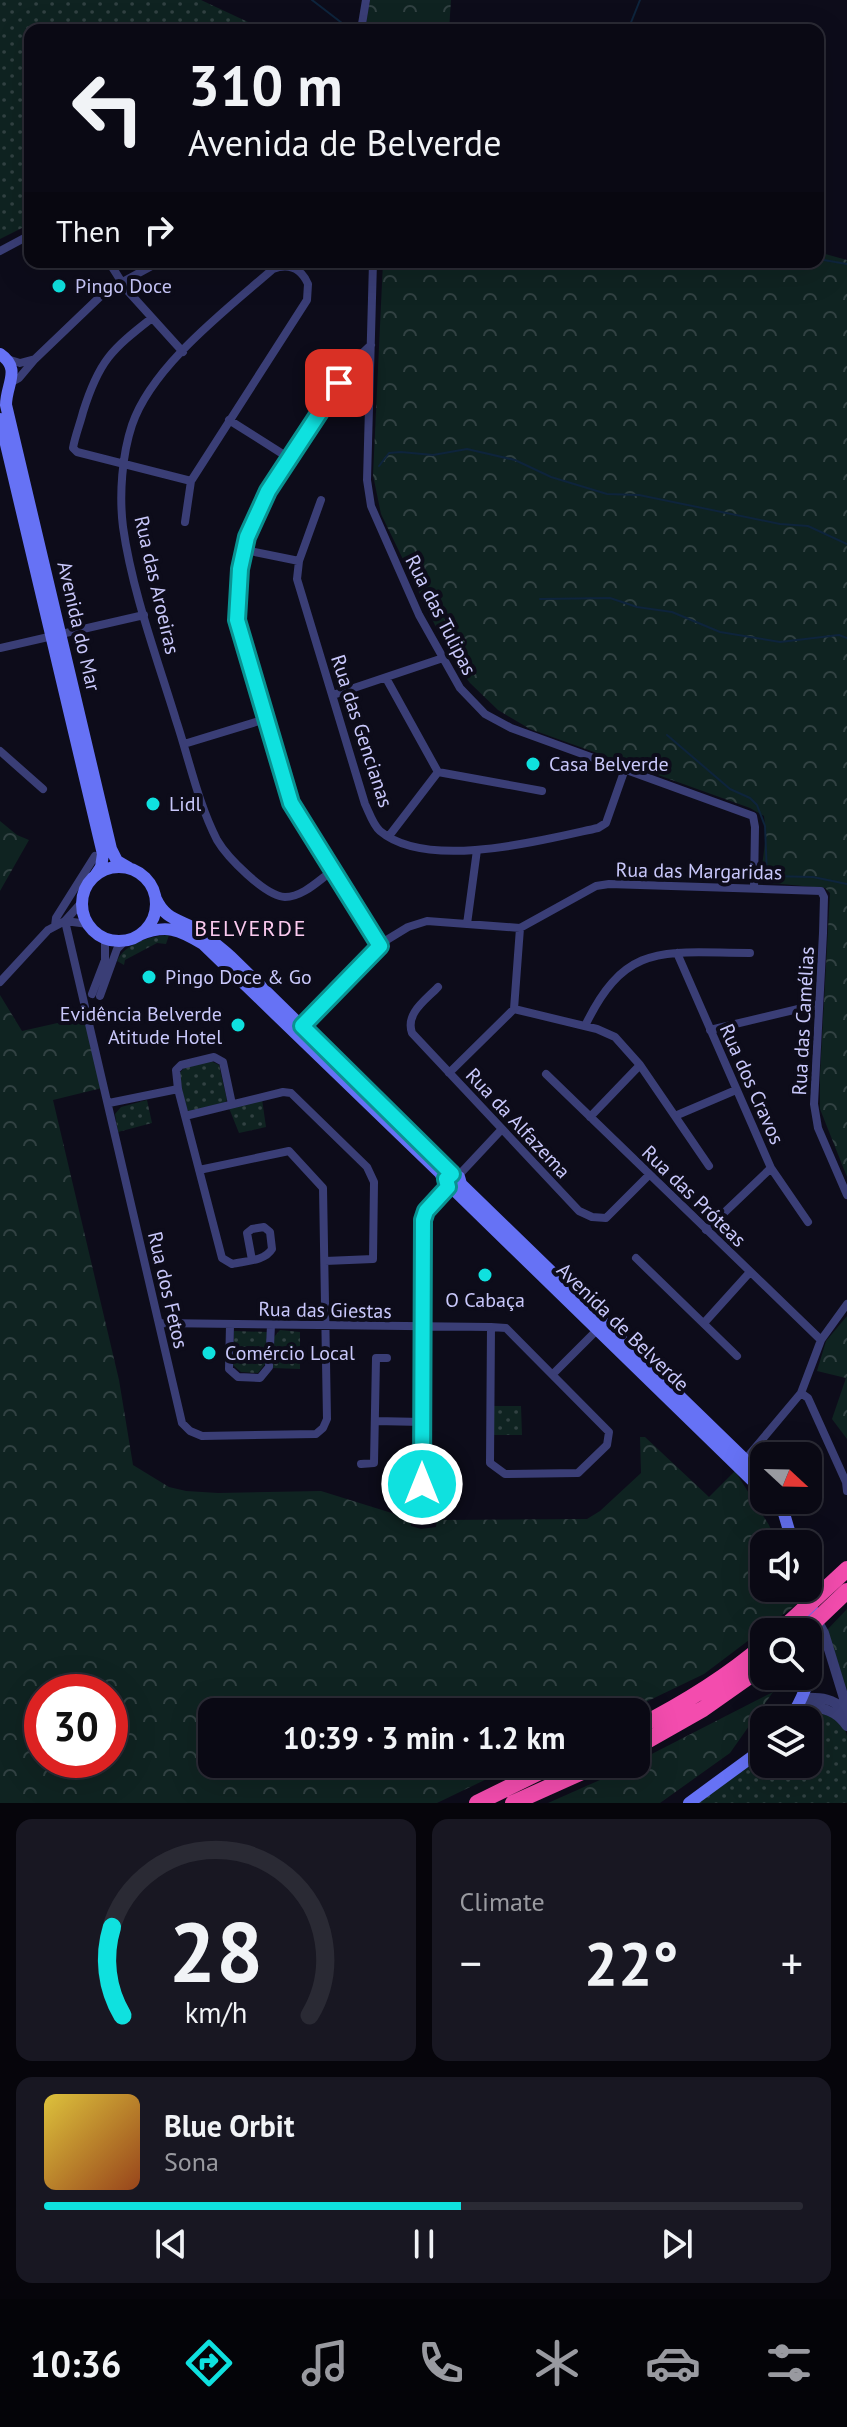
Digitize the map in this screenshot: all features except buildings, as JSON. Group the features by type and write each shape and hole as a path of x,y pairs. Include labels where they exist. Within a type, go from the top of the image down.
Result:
{"highway":[{"path":"794,1618 847,1569"},
{"path":"819,1618 847,1591"},
{"path":"650,1721 706,1688 750,1655"},
{"path":"650,1739 703,1709 750,1676"},
{"path":"477,1803 528,1778"},
{"path":"513,1803 569,1778"}],"main road":[{"name":"Avenida do Mar","path":"4,356 13,371 6,387 6,405 103,854 101,867 95,876"},
{"name":"Avenida do Mar","path":"0,419 111,849 117,861 129,868"},
{"path":"111,868 129,868 147,879 156,899 153,920 132,938 105,938 88,924 82,902 88,884 95,876 111,868"},
{"name":"Avenida de Belverde","path":"156,899 162,911 172,919 201,933 230,956 427,1160 750,1474"},
{"name":"Avenida de Belverde","path":"132,938 156,928 173,929 188,935 298,1029"},
{"name":"Avenida de Belverde","path":"742,1463 750,1468"},
{"path":"782,1514 786,1520"},
{"path":"784,1514 789,1530"},
{"path":"797,1706 814,1654 815,1617 811,1602"},
{"path":"689,1803 750,1758"}],"street":[{"path":"362,24 366,0"},
{"path":"0,251 24,238"},
{"path":"113,268 126,289 183,352"},
{"path":"6,387 19,378 106,291 148,268"},
{"name":"Rua das Aroeiras","path":"269,268 159,376 139,409 129,436 125,465 123,527 144,615 204,807 218,842 267,891 284,897 299,895 332,871"},
{"name":"Rua das Aroeiras","path":"185,522 191,481 304,305 308,294 306,278 293,268"},
{"name":"Rua das Tulipas","path":"373,268 367,480 371,506 419,615 460,688 485,714 511,728 753,816 754,888"},
{"path":"152,318 119,344 100,368 73,445 77,452 191,481"},
{"path":"371,345 353,362 268,491 247,537 240,569 237,620 291,803 380,946"},
{"path":"4,356 22,363 35,359"},
{"path":"229,420 289,458"},
{"name":"Rua das Gencianas","path":"321,500 299,561 297,579 365,804 377,829 415,848 477,850 514,846 598,828 606,823 625,769"},
{"path":"245,550 299,561"},
{"path":"0,648 144,615"},
{"path":"333,695 443,658"},
{"path":"386,678 438,772"},
{"path":"184,744 266,719"},
{"path":"0,751 43,789"},
{"path":"438,772 542,791"},
{"path":"389,836 438,772"},
{"path":"467,924 477,850"},
{"path":"55,926 56,918 95,856"},
{"name":"Rua das Margaridas","path":"520,928 596,886 821,891"},
{"name":"Rua das Camélias","path":"821,891 824,897 814,1104 818,1128 847,1195"},
{"path":"0,982 48,930 65,921 82,902"},
{"path":"65,921 88,924"},
{"name":"Rua dos Fetos","path":"65,921 181,1419 187,1428 202,1436 313,1434 321,1430 327,1419 327,1326"},
{"path":"298,1029 380,946 408,927 427,921 520,928 514,1009 449,1073"},
{"path":"105,938 105,960 96,995 117,949 132,938"},
{"name":"Rua dos Cravos","path":"677,953 771,1168 808,1222"},
{"path":"585,1026 599,997 616,975 651,956 750,953"},
{"name":"Rua da Alfazema","path":"438,987 414,1012 410,1026 412,1033 579,1211 592,1217 606,1218 649,1175"},
{"path":"710,1030 819,1004"},
{"path":"514,1009 585,1026 615,1037 640,1065 709,1166"},
{"path":"232,1104 223,1062 216,1057 178,1067 175,1073 178,1089 222,1258 232,1264 252,1260"},
{"path":"590,1117 640,1065"},
{"name":"Rua das Próteas","path":"546,1074 821,1340"},
{"path":"109,1103 178,1089"},
{"path":"675,1116 736,1090"},
{"path":"185,1116 283,1092 291,1093 373,1175 373,1259 325,1261"},
{"path":"422,1515 424,1215 502,1129"},
{"path":"199,1170 282,1151 294,1155 323,1188 327,1326"},
{"path":"706,1230 771,1168"},
{"path":"636,1258 737,1356"},
{"path":"704,1323 750,1272"},
{"path":"742,1463 801,1393 821,1340 847,1304"},
{"name":"Rua das Giestas","path":"159,1323 491,1327"},
{"path":"230,1325 229,1369 238,1377 260,1378 269,1367 271,1325"},
{"path":"553,1374 601,1326"},
{"path":"491,1327 511,1332 607,1430 607,1445 575,1474 503,1474 493,1467 488,1457 491,1327"},
{"path":"361,1464 374,1463 376,1358 387,1358"},
{"path":"801,1393 810,1401 846,1482 847,1491"},
{"path":"375,1421 423,1422"},
{"path":"815,1617 824,1633 847,1710"},
{"path":"802,1698 828,1699 847,1710"},
{"path":"802,1698 812,1706"},
{"path":"822,1707 836,1713 847,1726"}],"green space":[{"path":"0,0 201,0 252,24 24,24 24,227 0,239"},
{"path":"370,0 451,0 449,24 366,24"},
{"path":"824,254 847,260 847,1177 820,1109 830,893 825,888 760,882 766,835 764,816 750,808 530,729 498,710 470,683 451,658 381,514 373,475 383,268 824,268"},
{"path":"0,821 29,840 0,891"},
{"path":"169,935 166,944 157,943 125,960 124,965 117,961 132,945"},
{"path":"0,995 22,1031 84,1017 102,1088 53,1100 119,1380 133,1465 169,1487 186,1491 321,1491 411,1519 411,1526 421,1529 436,1527 437,1520 587,1519 641,1473 640,1437 645,1437 709,1497 735,1471 750,1495 750,1514 762,1514 769,1525 771,1530 750,1530 750,1602 797,1604 778,1618 750,1618 750,1639 704,1674 650,1700 198,1698 198,1778 489,1778 437,1803 0,1803"},
{"path":"211,1061 219,1065 227,1100 224,1104 189,1112 179,1074 184,1068"},
{"path":"262,1099 266,1127 239,1133 229,1108"},
{"path":"147,1100 152,1123 118,1132 115,1114 121,1107"},
{"path":"847,1316 847,1439 832,1419 846,1378 817,1371 826,1341"},
{"path":"280,1330 300,1332 300,1369 273,1368 274,1337"},
{"path":"234,1331 267,1332 265,1364 258,1373 241,1372 233,1365"},
{"path":"492,1406 521,1406 522,1435 492,1435"},
{"path":"847,1609 847,1691 827,1630"},
{"path":"773,1692 763,1706 750,1706 750,1725 730,1753 660,1803 548,1803 604,1778 650,1778 650,1755"},
{"path":"828,1711 845,1729 847,1736 847,1803 698,1803 750,1762 750,1778 822,1778 822,1712"}],"waterway":[{"path":"312,0 343,24"},
{"path":"630,24 640,0"},
{"path":"824,260 847,264"},
{"path":"379,466 389,453 433,455 467,449 515,460 551,477 607,494 639,495 780,524 808,526 847,544"},
{"path":"540,599 610,598 637,607 672,612 720,632 780,642 839,635 847,638"},
{"path":"667,735 730,789 750,798 757,805 765,826 767,876 813,877 847,884"}],"place":[{"name":"Pingo Doce","path":"59,286"},
{"name":"Casa Belverde","path":"533,764"},
{"name":"Lidl","path":"153,804"},
{"name":"Pingo Doce & Go","path":"149,977"},
{"name":"Evidência Belverde Atitude Hotel","path":"238,1025"},
{"name":"O Cabaça","path":"485,1275"},
{"name":"Comércio Local","path":"209,1353"}],"district":[{"name":"BELVERDE","path":"251,928"}],"route":[{"path":"339,383 268,491 247,537 240,569 237,620 291,803 380,946 302,1026 452,1174 446,1179 448,1187 431,1204 423,1220 422,1484"}]}
